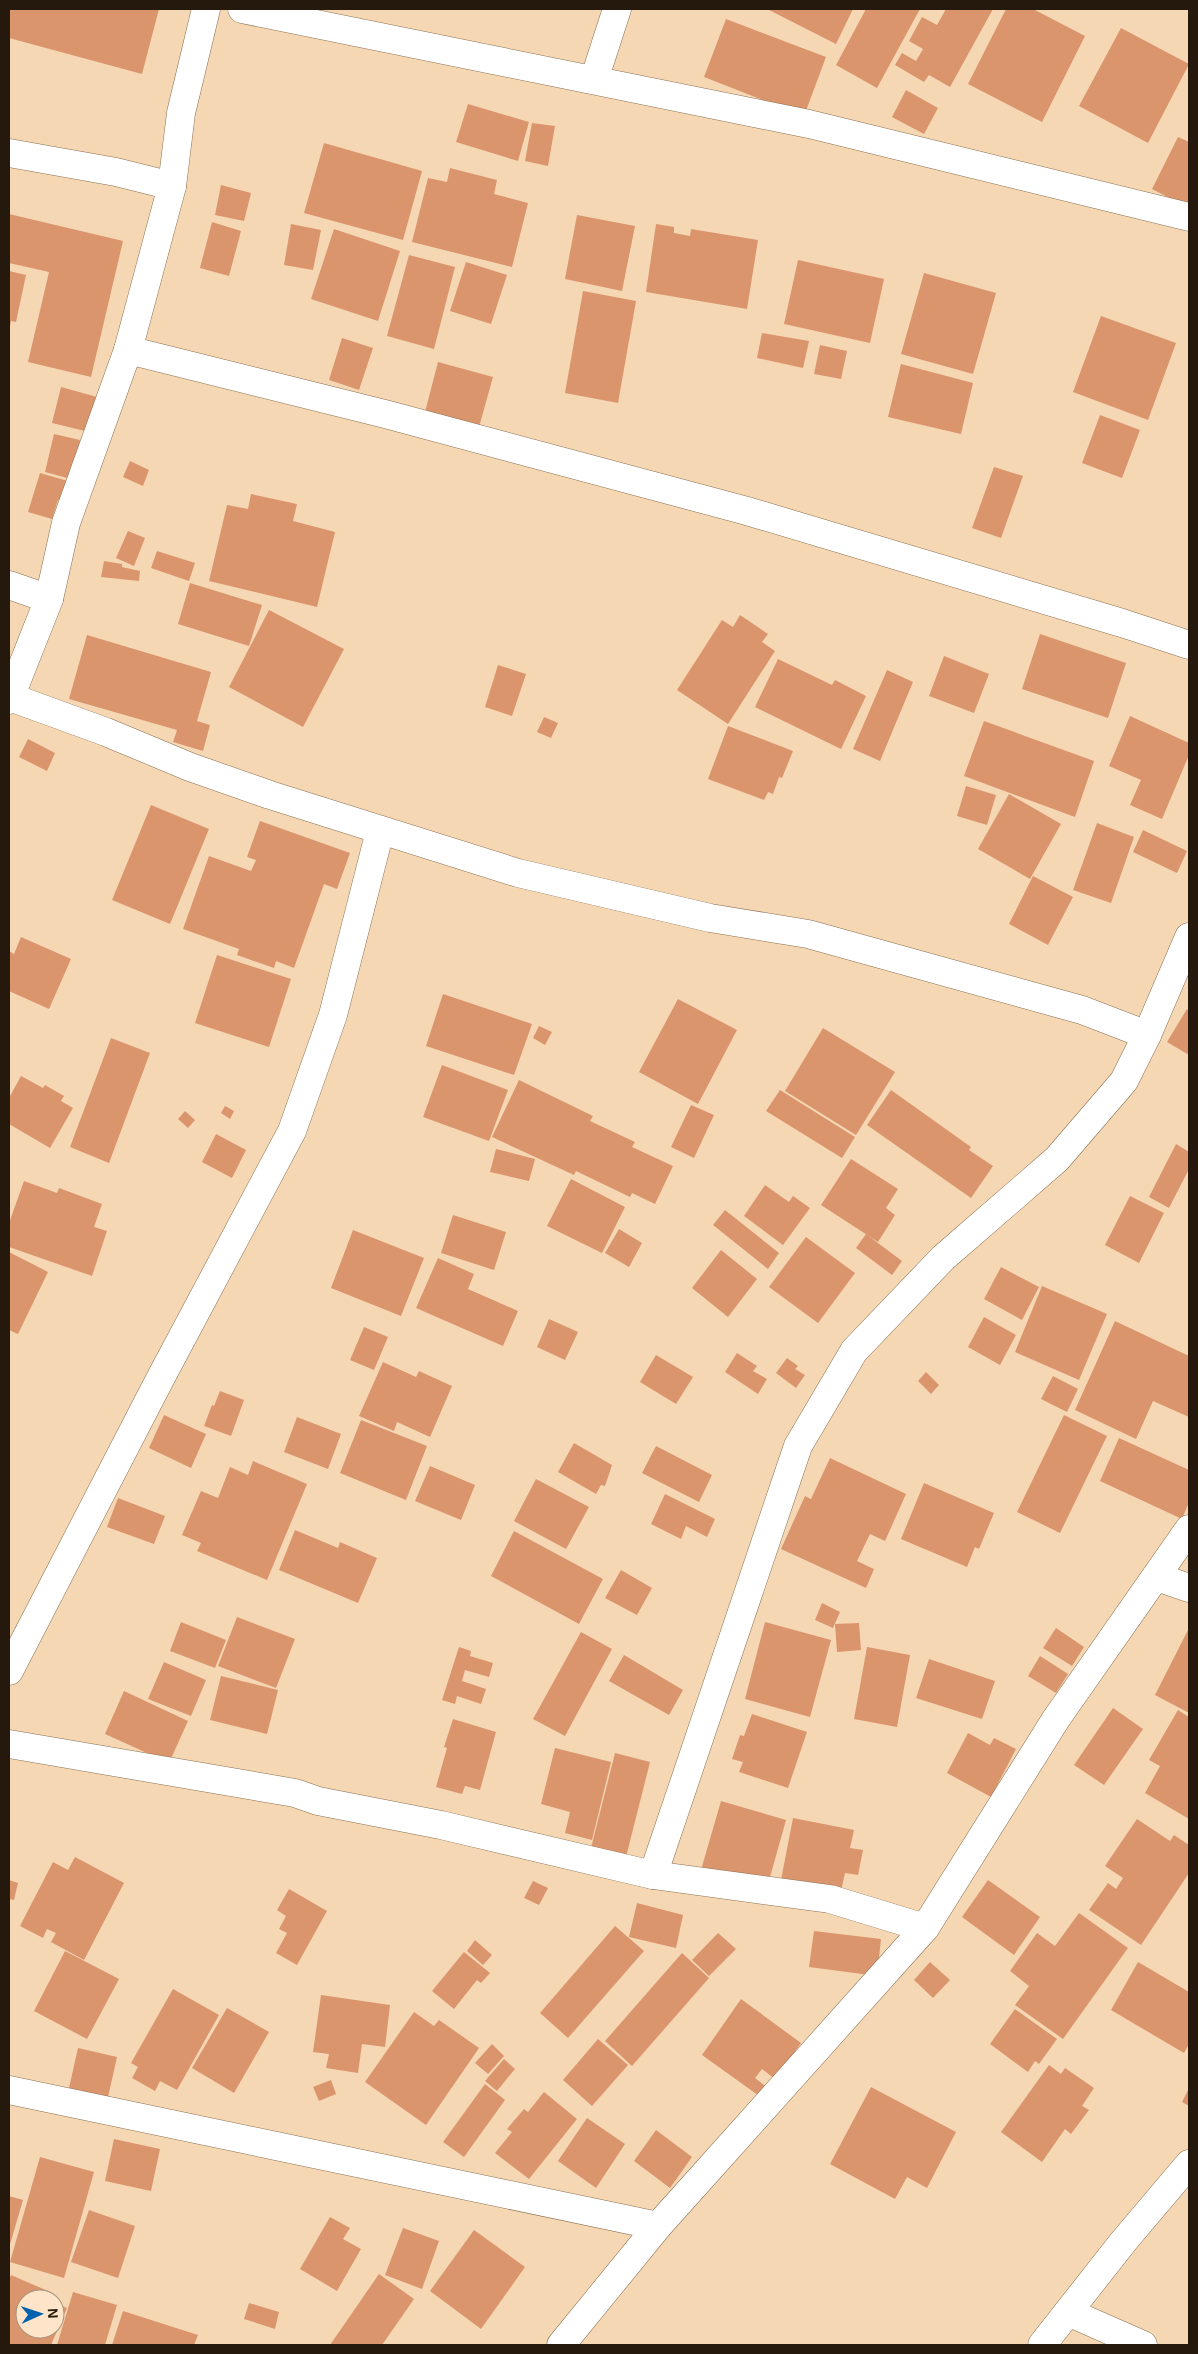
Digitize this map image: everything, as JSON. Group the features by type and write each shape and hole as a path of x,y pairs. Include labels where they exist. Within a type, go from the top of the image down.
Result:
{"street":[{"path":"206,9 181,113 172,186 128,350 66,523 49,599 9,698 106,732 190,767 380,831 518,873 710,918 808,934 1082,1010 1146,1035"},
{"path":"242,9 809,124 1189,217"},
{"path":"594,80 617,9"},
{"path":"9,153 116,172 172,186"},
{"path":"128,350 385,414 747,511 1122,623 1189,645"},
{"path":"9,585 49,599"},
{"path":"9,1671 159,1381 292,1131 334,1015 380,831"},
{"path":"653,1875 798,1446 854,1351 943,1258 1057,1159 1124,1081 1189,938"},
{"path":"561,2345 658,2226 925,1928 1056,1719 1189,1529"},
{"path":"1157,1577 1189,1588"},
{"path":"9,1744 295,1793 318,1801 441,1825 653,1875 830,1899 925,1928"},
{"path":"9,2090 658,2226"},
{"path":"1042,2345 1144,2215 1189,2164"},
{"path":"1068,2312 1143,2345"}],"building":[{"path":"9,9 159,9 142,74 9,38"},
{"path":"767,9 853,9 836,44"},
{"path":"866,9 920,9 877,88 836,65"},
{"path":"946,9 993,9 950,87 929,75 924,82 895,65 902,53 916,61 923,49 909,41 922,17 937,25"},
{"path":"1006,9 1033,9 1085,36 1042,122 968,84"},
{"path":"726,19 826,57 804,116 704,77"},
{"path":"1121,28 1189,64 1148,143 1079,106"},
{"path":"906,90 938,108 924,134 892,117"},
{"path":"468,104 529,122 518,161 456,142"},
{"path":"532,123 555,126 548,166 525,161"},
{"path":"1178,137 1189,142 1189,208 1152,189"},
{"path":"324,143 422,171 403,240 304,213"},
{"path":"450,168 497,180 494,194 528,203 512,267 412,242 428,178 447,182"},
{"path":"221,185 251,193 244,221 215,215"},
{"path":"9,214 123,241 91,377 28,362 49,272 9,263"},
{"path":"577,215 635,226 622,291 565,279"},
{"path":"212,222 241,231 229,276 200,268"},
{"path":"291,224 321,230 313,270 284,265"},
{"path":"656,224 674,227 674,233 690,236 691,229 758,240 747,309 646,292"},
{"path":"334,229 400,251 378,321 311,299"},
{"path":"409,255 455,267 434,349 387,336"},
{"path":"798,260 884,279 870,343 784,324"},
{"path":"466,262 507,275 491,324 450,311"},
{"path":"9,271 26,275 16,322 11,321 10,326"},
{"path":"924,273 996,293 973,374 901,354"},
{"path":"583,291 636,301 618,403 565,393"},
{"path":"1101,316 1176,343 1148,420 1073,392"},
{"path":"762,333 809,341 803,368 757,358"},
{"path":"342,338 373,348 359,390 329,380"},
{"path":"820,345 847,351 841,379 814,374"},
{"path":"438,362 493,377 479,427 425,412"},
{"path":"901,364 973,383 961,434 888,417"},
{"path":"61,387 97,397 89,432 52,423"},
{"path":"1100,415 1140,430 1122,478 1082,463"},
{"path":"54,434 80,440 71,479 45,472"},
{"path":"130,461 149,470 143,486 123,477"},
{"path":"994,467 1023,476 1001,538 972,528"},
{"path":"40,473 68,481 62,501 58,500 52,519 28,512"},
{"path":"251,494 297,504 293,521 335,532 317,607 209,581 227,505 248,509"},
{"path":"128,531 145,538 134,566 116,558"},
{"path":"157,551 195,563 189,581 151,568"},
{"path":"104,561 122,564 122,567 140,571 139,581 101,577"},
{"path":"190,583 262,605 249,646 178,624"},
{"path":"269,610 344,649 303,727 229,687"},
{"path":"740,615 768,634 762,642 775,651 728,724 677,690 722,620 733,627"},
{"path":"1040,634 1126,663 1108,718 1022,689"},
{"path":"87,635 211,672 197,721 210,725 203,751 173,742 177,730 69,699"},
{"path":"944,656 989,674 974,713 929,696"},
{"path":"778,659 832,685 835,680 866,696 841,749 755,707"},
{"path":"498,665 526,674 512,716 485,707"},
{"path":"887,670 913,682 880,761 853,749"},
{"path":"1130,716 1189,743 1189,755 1162,819 1130,805 1141,780 1109,766"},
{"path":"544,717 558,723 551,738 537,732"},
{"path":"984,721 1094,761 1075,817 964,776"},
{"path":"728,726 793,751 782,778 779,777 773,794 768,792 764,800 708,779"},
{"path":"28,739 55,753 47,771 19,757"},
{"path":"966,786 996,795 987,825 957,816"},
{"path":"1009,794 1061,824 1030,879 978,849"},
{"path":"151,805 209,829 170,924 112,900"},
{"path":"260,821 350,853 337,889 324,884 294,968 276,961 274,968 237,955 239,949 183,929 209,856 251,871 256,860 247,857"},
{"path":"1097,823 1134,837 1111,903 1073,890"},
{"path":"1143,830 1187,851 1177,873 1133,852"},
{"path":"1033,876 1073,897 1048,945 1009,924"},
{"path":"21,937 71,959 49,1009 9,991 9,951 14,954"},
{"path":"217,955 291,979 269,1047 195,1023"},
{"path":"443,994 532,1024 514,1075 426,1046"},
{"path":"678,999 737,1030 698,1104 639,1072"},
{"path":"1187,1009 1189,1011 1189,1055 1167,1042"},
{"path":"539,1026 552,1032 545,1045 533,1038"},
{"path":"823,1028 895,1072 856,1135 785,1091"},
{"path":"111,1038 150,1053 109,1163 70,1147"},
{"path":"442,1065 508,1090 489,1141 423,1117"},
{"path":"21,1076 43,1088 45,1085 64,1096 61,1101 73,1108 50,1148 9,1124 9,1098"},
{"path":"519,1080 593,1116 590,1121 635,1142 632,1147 673,1166 655,1204 632,1193 630,1197 576,1171 574,1175 492,1137"},
{"path":"780,1090 855,1137 842,1158 766,1111"},
{"path":"891,1090 971,1147 969,1150 993,1166 971,1198 867,1125"},
{"path":"691,1105 714,1115 694,1158 671,1147"},
{"path":"225,1106 234,1111 230,1119 221,1113"},
{"path":"185,1111 195,1120 188,1128 178,1119"},
{"path":"216,1134 246,1150 232,1178 202,1162"},
{"path":"1176,1144 1189,1152 1189,1169 1169,1208 1149,1197"},
{"path":"496,1149 535,1159 529,1181 490,1172"},
{"path":"851,1159 898,1189 886,1208 895,1215 878,1242 821,1205"},
{"path":"571,1179 625,1207 602,1253 547,1226"},
{"path":"24,1181 57,1193 59,1188 102,1204 94,1227 107,1231 92,1276 9,1247 9,1223"},
{"path":"765,1185 789,1202 793,1196 810,1208 783,1245 744,1216"},
{"path":"1130,1196 1164,1213 1139,1263 1105,1245"},
{"path":"725,1210 779,1253 768,1269 713,1225"},
{"path":"453,1215 506,1232 494,1270 441,1253"},
{"path":"619,1229 642,1243 629,1267 605,1253"},
{"path":"353,1230 424,1258 401,1316 331,1288"},
{"path":"866,1234 902,1261 892,1275 856,1248"},
{"path":"806,1237 855,1273 818,1323 769,1287"},
{"path":"721,1250 757,1279 728,1317 692,1288"},
{"path":"9,1252 48,1272 18,1334 9,1330"},
{"path":"438,1258 474,1274 468,1289 518,1311 503,1346 416,1308"},
{"path":"1001,1267 1039,1287 1022,1320 984,1299"},
{"path":"1042,1286 1107,1314 1079,1380 1015,1352"},
{"path":"984,1317 1016,1335 1000,1365 968,1347"},
{"path":"549,1319 578,1332 565,1360 537,1347"},
{"path":"1115,1321 1189,1356 1189,1417 1153,1401 1136,1439 1075,1410"},
{"path":"364,1327 388,1337 374,1370 350,1360"},
{"path":"737,1353 757,1366 753,1371 767,1379 758,1394 725,1372"},
{"path":"656,1355 693,1377 676,1404 640,1382"},
{"path":"787,1358 798,1366 795,1369 805,1375 796,1388 776,1373"},
{"path":"383,1362 416,1377 419,1371 452,1386 430,1437 397,1422 394,1431 359,1416"},
{"path":"926,1372 939,1385 931,1394 918,1381"},
{"path":"1053,1376 1078,1389 1067,1412 1041,1399"},
{"path":"220,1391 244,1400 231,1436 204,1426"},
{"path":"164,1415 206,1434 191,1468 149,1448"},
{"path":"1064,1415 1107,1436 1060,1533 1017,1512"},
{"path":"297,1417 341,1434 328,1469 284,1452"},
{"path":"361,1420 427,1446 406,1500 340,1473"},
{"path":"1119,1438 1189,1470 1189,1502 1182,1519 1100,1481"},
{"path":"574,1443 612,1465 605,1486 601,1485 596,1494 558,1472"},
{"path":"656,1446 712,1475 699,1502 642,1473"},
{"path":"830,1458 906,1494 885,1541 870,1534 857,1561 874,1569 866,1588 781,1549 805,1496 811,1499"},
{"path":"253,1461 307,1484 267,1580 197,1551 201,1543 182,1535 201,1491 218,1498 230,1467 248,1475"},
{"path":"430,1466 475,1485 461,1520 415,1501"},
{"path":"536,1479 589,1507 566,1549 514,1521"},
{"path":"924,1483 994,1513 979,1549 975,1547 967,1567 901,1539"},
{"path":"665,1494 715,1519 707,1537 686,1526 681,1539 651,1524"},
{"path":"118,1498 165,1516 154,1544 107,1527"},
{"path":"295,1530 338,1548 340,1542 377,1558 358,1603 279,1570"},
{"path":"514,1531 603,1579 579,1624 491,1576"},
{"path":"621,1570 652,1588 637,1615 605,1598"},
{"path":"822,1603 840,1612 833,1628 815,1620"},
{"path":"237,1617 295,1639 276,1688 218,1666"},
{"path":"181,1622 226,1640 215,1668 170,1651"},
{"path":"765,1622 831,1640 810,1717 745,1699"},
{"path":"859,1623 861,1650 837,1652 835,1624"},
{"path":"1056,1628 1084,1647 1072,1666 1043,1648"},
{"path":"1189,1631 1189,1713 1155,1695"},
{"path":"581,1632 612,1649 565,1736 533,1719"},
{"path":"459,1647 471,1651 470,1656 493,1663 489,1677 465,1670 462,1681 486,1689 481,1704 457,1696 455,1704 442,1700"},
{"path":"867,1647 910,1655 897,1727 854,1719"},
{"path":"624,1655 683,1690 669,1715 609,1681"},
{"path":"1040,1656 1068,1674 1056,1693 1028,1676"},
{"path":"929,1659 995,1681 982,1719 916,1698"},
{"path":"164,1662 206,1680 191,1716 148,1699"},
{"path":"221,1676 278,1690 267,1734 210,1720"},
{"path":"124,1691 188,1721 169,1763 105,1734"},
{"path":"1113,1708 1143,1729 1104,1785 1074,1765"},
{"path":"1178,1710 1189,1717 1189,1819 1145,1793 1160,1766 1149,1760"},
{"path":"752,1714 807,1732 788,1788 739,1772 743,1762 732,1759 740,1735 744,1736"},
{"path":"453,1719 496,1732 480,1790 465,1786 462,1794 436,1787 447,1748 444,1747"},
{"path":"968,1733 990,1745 994,1738 1016,1749 991,1797 947,1773"},
{"path":"555,1748 611,1762 592,1840 565,1833 570,1812 541,1804"},
{"path":"615,1753 650,1762 624,1865 589,1856"},
{"path":"721,1801 786,1820 768,1884 701,1870"},
{"path":"793,1818 854,1830 850,1848 863,1850 858,1875 845,1873 841,1891 781,1880"},
{"path":"1137,1819 1170,1841 1174,1835 1189,1845 1189,1873 1141,1945 1089,1910 1108,1883 1116,1889 1123,1878 1105,1866"},
{"path":"75,1857 124,1883 84,1960 51,1942 56,1933 47,1929 43,1938 20,1926 53,1862 68,1870"},
{"path":"9,1880 18,1883 14,1900 9,1899"},
{"path":"988,1880 1040,1917 1014,1955 962,1917"},
{"path":"533,1881 548,1888 539,1905 524,1898"},
{"path":"289,1889 327,1911 297,1965 276,1953 287,1933 279,1929 286,1916 277,1910"},
{"path":"637,1903 683,1915 676,1948 629,1937"},
{"path":"1079,1913 1128,1948 1063,2039 1015,2005 1029,1986 1010,1971 1037,1933 1055,1946"},
{"path":"615,1926 644,1951 568,2038 540,2013"},
{"path":"814,1931 881,1939 877,1976 809,1967"},
{"path":"718,1933 736,1949 709,1976 692,1960"},
{"path":"475,1940 492,1955 483,1965 467,1951"},
{"path":"65,1951 119,1979 87,2039 34,2011"},
{"path":"464,1952 490,1973 481,1983 477,1980 454,2009 432,1991"},
{"path":"682,1953 709,1978 632,2066 605,2041"},
{"path":"930,1962 950,1980 933,1998 914,1980"},
{"path":"1138,1962 1189,1992 1189,2044 1184,2053 1111,2010"},
{"path":"173,1989 219,2015 177,2090 160,2081 155,2091 132,2078 138,2067 131,2063"},
{"path":"321,1995 390,2005 385,2047 362,2044 358,2073 326,2068 329,2054 313,2052"},
{"path":"741,1999 801,2043 775,2079 762,2069 755,2078 768,2088 762,2098 702,2055"},
{"path":"227,2008 269,2032 234,2093 192,2068"},
{"path":"1015,2009 1057,2039 1039,2064 1035,2061 1028,2072 990,2044"},
{"path":"414,2012 434,2026 439,2020 479,2048 426,2125 365,2082"},
{"path":"598,2039 628,2065 592,2106 563,2080"},
{"path":"492,2044 504,2056 488,2074 475,2063"},
{"path":"78,2048 117,2057 108,2097 69,2088"},
{"path":"504,2059 515,2069 497,2091 485,2081"},
{"path":"1049,2065 1061,2074 1065,2068 1094,2088 1082,2106 1089,2110 1071,2134 1065,2129 1042,2162 1001,2132"},
{"path":"331,2080 336,2094 319,2101 313,2087"},
{"path":"485,2084 505,2100 464,2157 443,2142"},
{"path":"871,2087 956,2132 927,2188 907,2177 895,2199 830,2164"},
{"path":"1189,2088 1189,2106 1182,2102"},
{"path":"544,2092 577,2119 529,2179 495,2153 512,2132 507,2129 524,2109 528,2112"},
{"path":"587,2118 625,2144 596,2188 558,2161"},
{"path":"656,2130 692,2157 670,2188 634,2161"},
{"path":"114,2139 160,2149 151,2191 105,2181"},
{"path":"40,2157 94,2172 64,2278 10,2262"},
{"path":"9,2196 23,2200 9,2248"},
{"path":"89,2210 135,2226 118,2278 71,2262"},
{"path":"330,2217 350,2228 343,2239 361,2249 337,2291 300,2269"},
{"path":"403,2228 439,2241 422,2289 385,2275"},
{"path":"474,2230 525,2267 481,2329 430,2291"},
{"path":"379,2274 414,2299 382,2345 330,2345"},
{"path":"11,2275 43,2289 15,2289 15,2339 54,2339 51,2345 9,2345 9,2280"},
{"path":"73,2292 117,2305 105,2345 57,2345 59,2339 65,2339 65,2318"},
{"path":"249,2303 279,2312 275,2329 244,2319"},
{"path":"123,2311 198,2335 194,2345 112,2345"}]}
